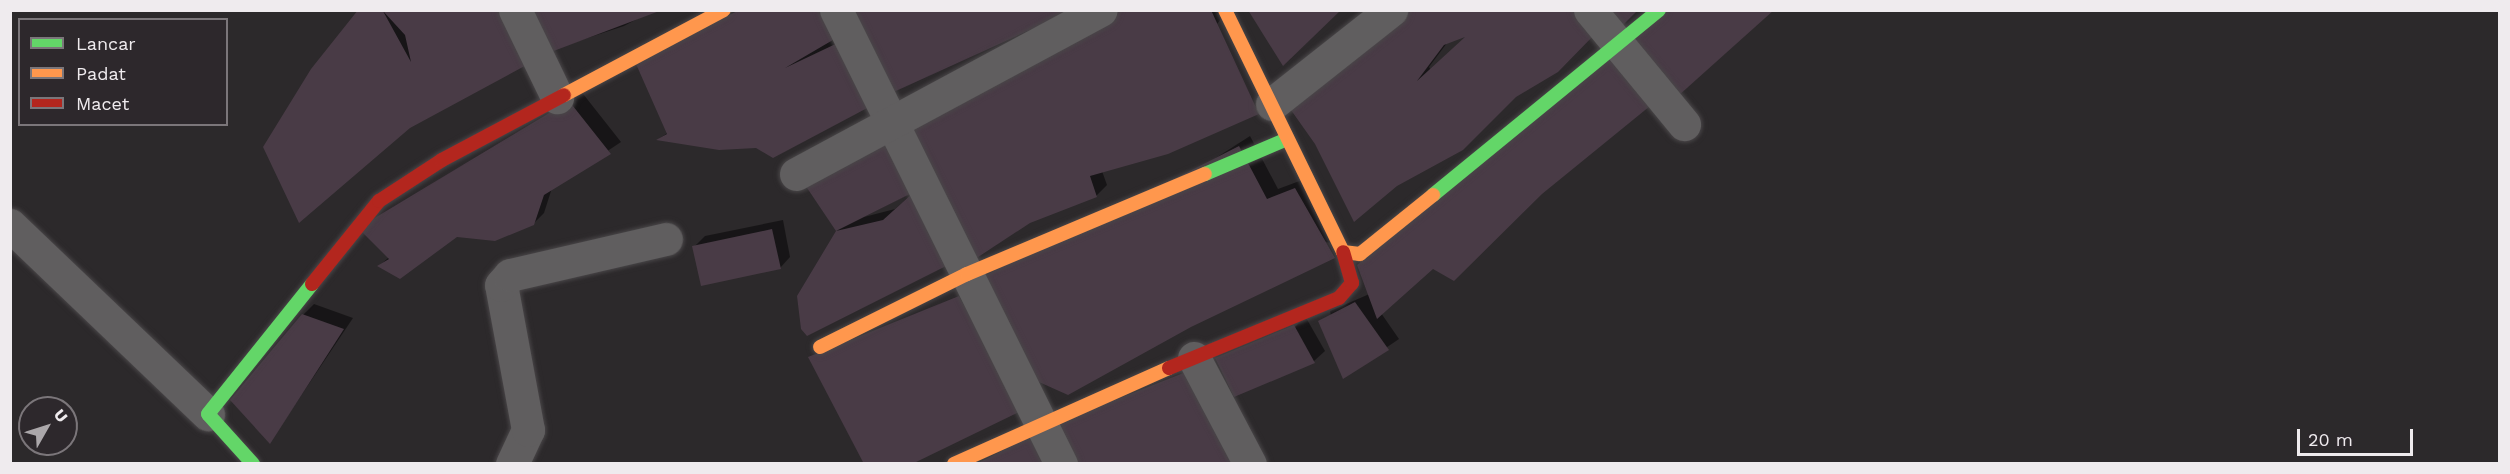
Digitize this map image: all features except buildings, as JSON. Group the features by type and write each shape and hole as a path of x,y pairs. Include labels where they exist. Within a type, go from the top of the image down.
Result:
{"street":[{"path":"515,10 557,98"},
{"path":"208,414 379,201 557,98 724,10"},
{"path":"836,10 1061,464"},
{"path":"796,174 1101,10"},
{"path":"954,464 1040,421 1340,298 1352,284 1343,252 1225,10"},
{"path":"1272,104 1391,10"},
{"path":"1590,10 1684,124"},
{"path":"1343,252 1360,254 1382,240 1659,10"},
{"path":"820,347 967,274 1287,139"},
{"path":"10,225 208,414 253,464"},
{"path":"512,464 528,430 501,285 510,275 666,239"},
{"path":"1194,358 1250,464"}],"traffic: fast":[{"path":"1433,195 1659,10"},
{"path":"1205,174 1287,139"},
{"path":"253,464 208,414 312,284"}],"traffic: slow":[{"path":"564,95 724,10"},
{"path":"1225,10 1343,252 1360,254 1433,195"},
{"path":"820,347 967,274 1205,174"},
{"path":"954,464 1169,368"}],"traffic: jam":[{"path":"312,284 379,201 442,160 564,95"},
{"path":"1169,368 1339,298 1352,283 1343,252"}]}
